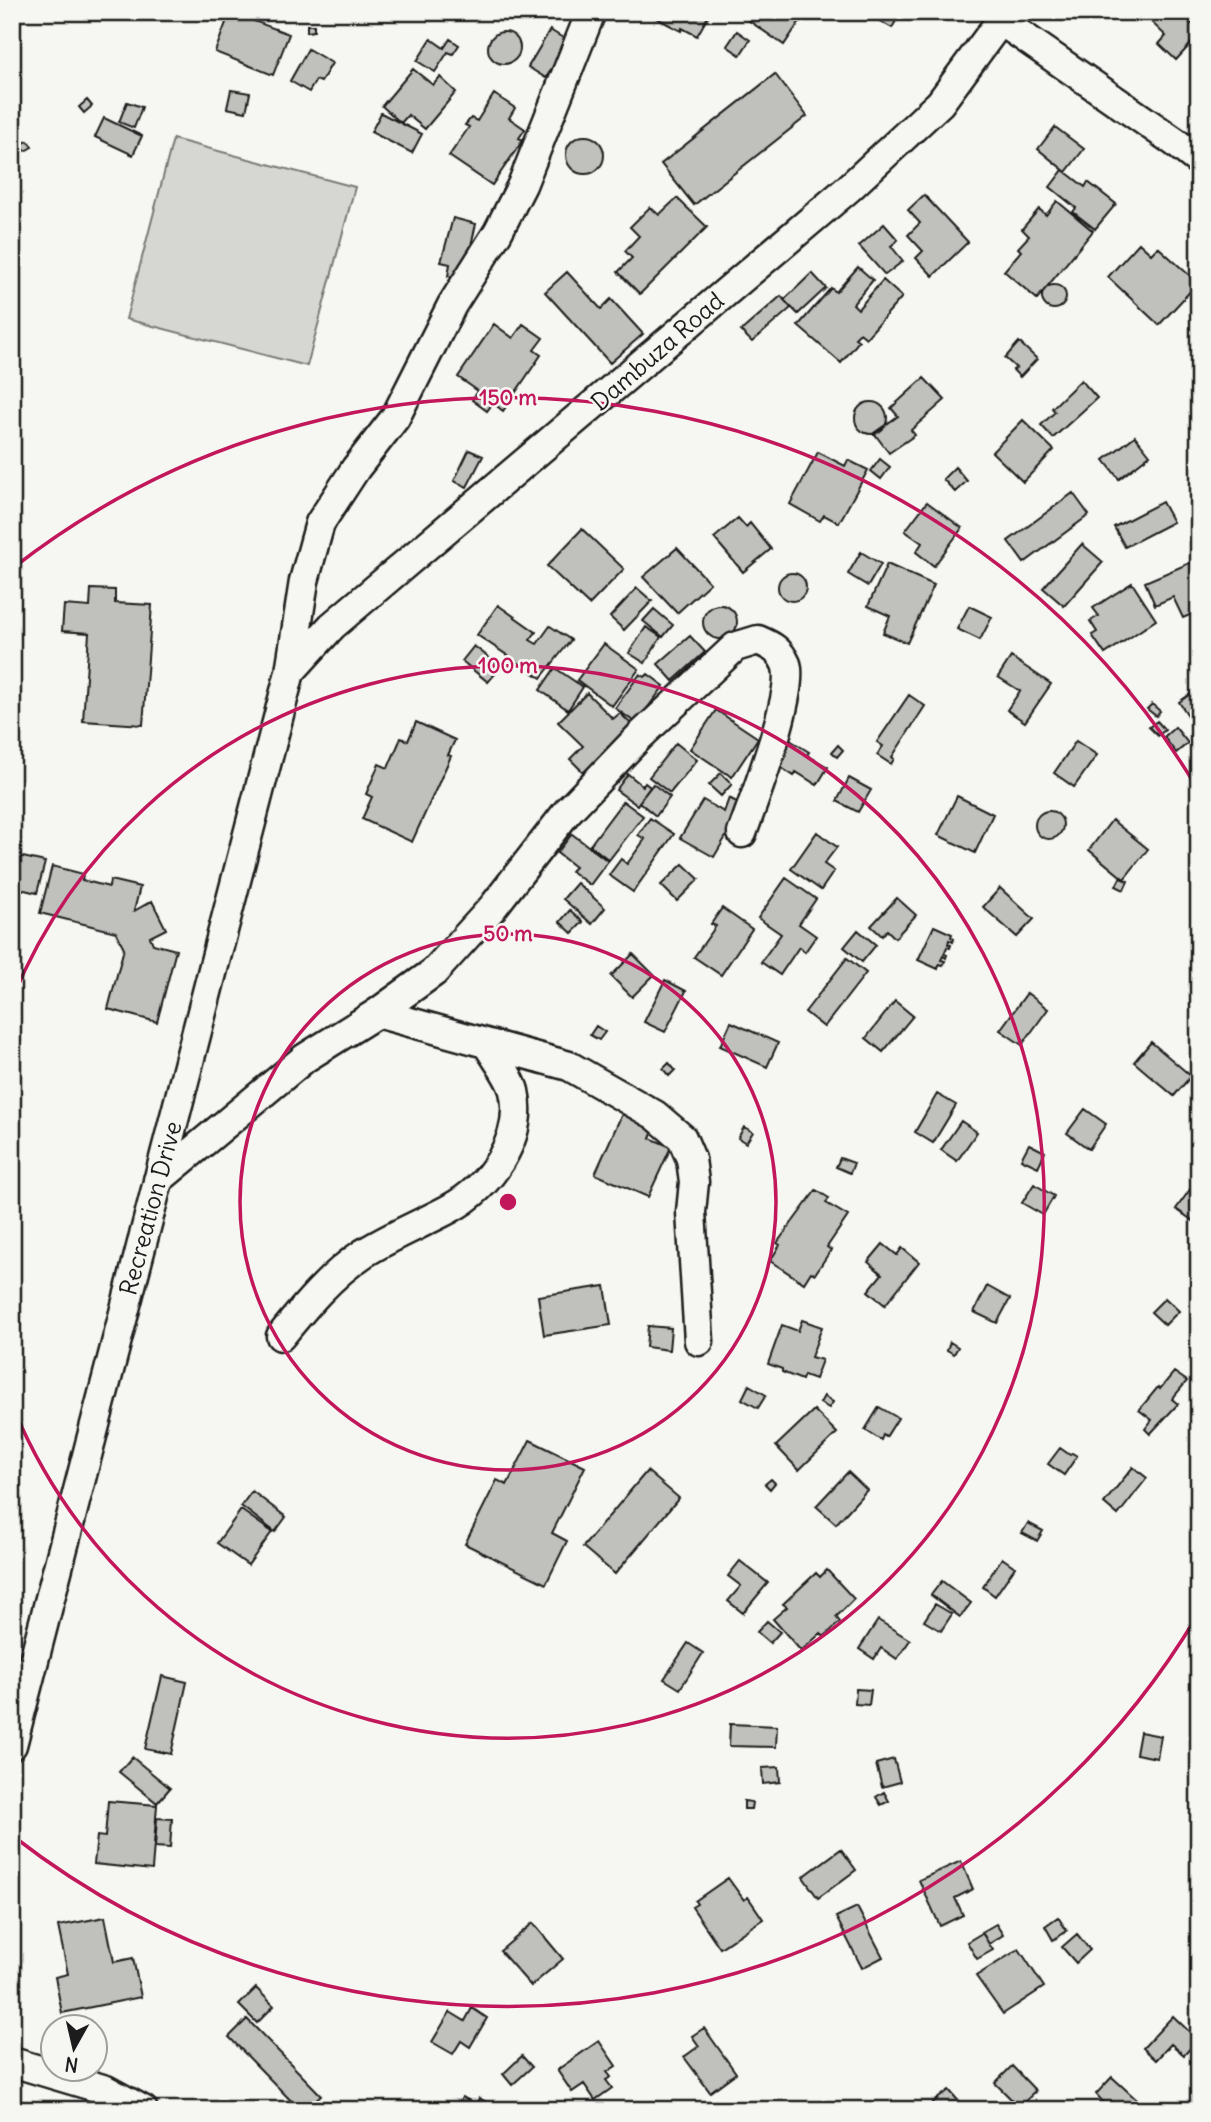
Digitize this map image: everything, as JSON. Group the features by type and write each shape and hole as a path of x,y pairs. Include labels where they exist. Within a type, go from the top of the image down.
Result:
{"street":[{"name":"Recreation Drive","path":"12,1745 290,672 304,581 320,523 356,468 395,418 452,304 498,232 522,186 591,12"},
{"name":"Dambuza Road","path":"290,672 342,617 849,188 940,103 1004,16"},
{"path":"1004,16 1199,161"},
{"path":"158,1180 305,1058 377,1013 441,965 493,907 567,812 663,713 735,648 758,640 777,648 787,667 783,705 772,747 742,833"},
{"path":"377,1013 569,1066 654,1115 682,1138 691,1159 694,1182 691,1212 699,1341"},
{"path":"281,1336 326,1283 363,1254 452,1208 480,1186 505,1154 516,1119 513,1089 488,1045"},
{"path":"12,2063 106,2090 143,2110"}],"shaded area":[{"path":"173,139 355,187 307,366 126,319"}],"building":[{"path":"230,12 289,34 273,75 215,52"},
{"path":"645,12 710,13 697,36 682,28 681,31"},
{"path":"754,12 806,12 784,45 748,20"},
{"path":"873,12 901,12 892,28 871,16"},
{"path":"1151,12 1178,12 1199,30 1199,35 1176,60 1159,44 1166,36 1146,17"},
{"path":"307,25 314,25 314,31 307,32"},
{"path":"550,30 568,41 546,78 528,67"},
{"path":"737,31 750,40 740,55 727,46"},
{"path":"504,32 515,37 520,48 515,59 504,64 493,59 488,48 493,37"},
{"path":"431,39 444,48 450,39 459,45 453,54 448,52 435,72 417,61"},
{"path":"308,49 332,63 321,82 316,80 309,92 290,81"},
{"path":"413,69 433,85 440,77 456,92 425,129 408,115 401,123 382,106"},
{"path":"775,74 807,116 694,205 661,164"},
{"path":"231,90 250,93 246,112 227,108"},
{"path":"494,94 515,108 509,118 525,129 519,138 523,140 492,185 449,156 469,127 465,125 471,118 477,121"},
{"path":"87,100 92,106 84,113 79,107"},
{"path":"127,102 142,107 134,128 119,122"},
{"path":"381,113 422,134 412,153 371,132"},
{"path":"104,118 142,136 133,155 95,137"},
{"path":"1055,127 1084,149 1066,172 1038,149"},
{"path":"585,136 598,142 604,155 598,168 585,174 572,168 566,155 572,142"},
{"path":"28,141 32,147 25,151 21,144"},
{"path":"1063,170 1085,187 1088,182 1116,204 1095,229 1073,212 1076,208 1050,187"},
{"path":"924,195 968,242 933,276 916,258 923,251 908,235 920,223 908,210"},
{"path":"677,198 707,227 640,294 618,272 632,258 625,251 639,236 630,227 650,207 659,215"},
{"path":"1057,201 1093,231 1037,299 1004,271 1021,251 1018,248 1029,236 1022,229 1039,209 1046,215"},
{"path":"453,218 476,224 465,271 457,278 448,276 450,264 441,262"},
{"path":"884,224 898,240 891,246 903,261 885,275 859,246"},
{"path":"1139,243 1151,254 1158,247 1198,283 1159,325 1108,277"},
{"path":"858,267 873,280 853,304 858,309 883,280 902,297 866,338 860,333 855,338 859,341 841,363 798,326 831,288 836,292"},
{"path":"567,272 601,309 611,299 643,334 610,363 545,292"},
{"path":"812,273 826,288 798,314 784,300"},
{"path":"1054,285 1063,288 1066,297 1063,306 1054,309 1045,306 1042,297 1045,288"},
{"path":"781,296 791,308 752,342 741,331"},
{"path":"494,324 513,338 523,324 543,338 534,350 541,355 503,411 493,403 487,411 472,400 478,391 458,377"},
{"path":"1019,342 1037,359 1020,377 1013,370 1016,368 1005,358"},
{"path":"924,378 945,400 911,430 915,435 889,453 874,433 898,416 891,408"},
{"path":"1081,380 1097,398 1053,438 1041,425 1055,412 1052,408"},
{"path":"871,402 882,407 887,418 882,429 871,434 860,429 855,418 860,407"},
{"path":"1023,420 1054,450 1023,482 992,452"},
{"path":"1135,436 1150,455 1119,479 1104,460"},
{"path":"469,450 483,456 467,487 454,481"},
{"path":"818,452 845,466 848,460 868,470 839,523 824,515 820,521 790,504"},
{"path":"880,459 890,467 881,479 871,471"},
{"path":"955,467 967,481 955,492 943,479"},
{"path":"1073,493 1089,515 1024,563 1008,541"},
{"path":"927,502 962,528 934,566 916,552 922,543 905,531"},
{"path":"1162,502 1173,522 1125,547 1114,527"},
{"path":"738,518 746,527 750,523 771,549 743,572 714,538"},
{"path":"582,529 624,569 589,605 547,566"},
{"path":"1082,544 1103,562 1064,606 1043,588"},
{"path":"677,548 710,583 677,613 643,577"},
{"path":"861,552 881,564 868,586 848,574"},
{"path":"1199,559 1199,611 1183,618 1173,597 1155,605 1145,582"},
{"path":"887,564 934,585 907,643 883,633 890,616 868,606"},
{"path":"792,573 802,577 806,587 802,597 792,601 782,597 778,587 782,577"},
{"path":"1132,583 1156,620 1105,654 1092,635 1097,632 1090,621 1099,616 1093,608"},
{"path":"637,588 652,601 624,630 610,617"},
{"path":"91,589 115,590 115,603 152,605 143,725 83,721 89,633 62,631 64,605 90,607"},
{"path":"498,605 536,632 530,640 537,644 550,626 571,640 541,678 477,635"},
{"path":"720,605 732,610 737,622 732,634 720,639 708,634 703,622 708,610"},
{"path":"969,606 992,617 980,640 957,629"},
{"path":"654,609 673,625 663,637 643,621"},
{"path":"646,627 661,637 645,663 629,653"},
{"path":"690,636 705,652 673,681 658,664"},
{"path":"604,644 639,669 612,706 577,680"},
{"path":"474,646 501,667 488,682 462,661"},
{"path":"1011,657 1051,684 1025,722 1007,710 1020,691 998,677"},
{"path":"555,668 583,687 568,710 540,690"},
{"path":"640,674 645,677 648,674 664,686 636,723 615,708"},
{"path":"1199,688 1199,711 1189,717 1179,702"},
{"path":"587,693 613,719 620,713 635,728 585,774 570,759 583,746 558,722"},
{"path":"909,695 925,706 892,757 894,759 891,764 877,755 883,746 877,742"},
{"path":"1152,704 1160,711 1156,716 1147,709"},
{"path":"716,710 758,738 732,777 690,749"},
{"path":"1157,721 1165,730 1158,736 1149,727"},
{"path":"416,722 455,740 448,755 451,756 412,842 362,819 372,797 366,794 379,764 388,768 401,738 408,741"},
{"path":"1175,727 1188,743 1176,753 1164,737"},
{"path":"790,740 809,752 807,755 828,767 817,785 796,772 794,776 777,765"},
{"path":"1076,741 1097,755 1074,787 1054,773"},
{"path":"676,743 697,760 670,793 649,777"},
{"path":"838,745 843,750 837,757 832,752"},
{"path":"721,773 732,784 721,796 709,785"},
{"path":"628,774 643,786 645,783 650,787 637,805 616,790"},
{"path":"849,778 871,790 858,812 837,801"},
{"path":"653,784 670,797 656,816 639,802"},
{"path":"957,796 993,814 975,853 938,835"},
{"path":"729,798 744,806 714,857 680,838 703,800 724,812"},
{"path":"623,801 643,816 609,860 590,845"},
{"path":"1049,811 1059,815 1063,825 1059,835 1049,839 1039,835 1035,825 1039,815"},
{"path":"650,818 674,834 633,892 609,875 621,859 627,864 645,839 638,835"},
{"path":"1112,820 1148,849 1124,879 1089,850"},
{"path":"817,832 837,847 824,864 834,871 821,890 791,869"},
{"path":"572,834 608,861 590,885 571,871 575,867 557,853"},
{"path":"14,855 45,862 37,893 12,887"},
{"path":"683,864 699,879 677,901 661,885"},
{"path":"52,866 83,874 82,880 109,887 110,880 140,887 134,911 152,901 166,929 150,937 153,944 176,950 157,1022 108,1009 124,948 116,932 40,913"},
{"path":"786,878 816,899 799,924 816,936 805,952 799,947 780,975 761,962 781,934 758,918"},
{"path":"1120,878 1128,881 1124,890 1116,886"},
{"path":"577,883 605,908 592,924 563,899"},
{"path":"1000,888 1034,919 1017,937 983,907"},
{"path":"897,898 916,915 895,938 887,930 882,936 871,926"},
{"path":"722,908 752,929 721,975 694,957 716,926 711,924"},
{"path":"570,910 583,922 572,933 560,922"},
{"path":"934,926 952,934 954,939 953,942 949,940 950,948 947,947 944,954 947,955 946,958 943,956 941,960 945,961 943,965 939,964 938,969 918,960"},
{"path":"858,930 876,945 862,962 844,947"},
{"path":"633,954 654,975 632,997 611,976"},
{"path":"847,958 866,973 824,1027 805,1012"},
{"path":"665,980 686,991 665,1032 644,1022"},
{"path":"1027,993 1048,1009 1022,1045 1000,1030"},
{"path":"895,1001 913,1016 883,1052 866,1038"},
{"path":"731,1022 778,1043 767,1067 720,1046"},
{"path":"596,1026 605,1032 599,1040 590,1035"},
{"path":"1151,1042 1191,1076 1174,1096 1134,1062"},
{"path":"669,1063 675,1070 669,1076 663,1069"},
{"path":"937,1094 956,1105 933,1143 915,1132"},
{"path":"1085,1109 1106,1124 1089,1149 1067,1133"},
{"path":"622,1114 654,1128 650,1138 671,1147 648,1197 595,1174"},
{"path":"961,1121 977,1132 957,1161 941,1150"},
{"path":"744,1127 753,1132 746,1143 738,1138"},
{"path":"1029,1144 1045,1152 1038,1167 1021,1159"},
{"path":"840,1158 854,1163 850,1173 836,1167"},
{"path":"1199,1177 1199,1225 1176,1209"},
{"path":"1034,1184 1054,1196 1043,1215 1022,1203"},
{"path":"816,1190 829,1198 826,1203 848,1216 827,1247 831,1250 815,1274 811,1272 804,1283 770,1261 780,1245 777,1243"},
{"path":"883,1244 897,1255 902,1248 919,1262 885,1305 868,1291 882,1274 868,1262"},
{"path":"605,1286 611,1325 544,1335 538,1296"},
{"path":"987,1286 1010,1299 997,1323 974,1312"},
{"path":"1165,1298 1179,1311 1165,1325 1151,1312"},
{"path":"802,1320 822,1327 811,1357 822,1360 815,1379 804,1375 802,1380 768,1364 782,1325 798,1331"},
{"path":"648,1326 671,1328 669,1350 646,1347"},
{"path":"950,1342 958,1347 954,1354 947,1350"},
{"path":"1174,1372 1187,1381 1172,1399 1178,1404 1150,1434 1145,1429 1152,1420 1139,1410"},
{"path":"749,1385 766,1395 758,1408 742,1399"},
{"path":"824,1396 833,1402 829,1408 820,1403"},
{"path":"879,1407 898,1418 886,1437 883,1435 881,1440 865,1430"},
{"path":"814,1410 837,1433 799,1470 776,1446"},
{"path":"530,1440 585,1467 552,1533 567,1541 546,1584 465,1544 497,1480 507,1485"},
{"path":"1060,1448 1077,1456 1064,1475 1048,1464"},
{"path":"1133,1467 1147,1478 1118,1515 1104,1503"},
{"path":"647,1471 679,1498 615,1574 583,1547"},
{"path":"848,1472 867,1490 836,1524 816,1506"},
{"path":"771,1479 775,1483 770,1489 765,1484"},
{"path":"252,1491 286,1517 275,1532 241,1506"},
{"path":"241,1510 272,1532 248,1565 217,1543"},
{"path":"1028,1523 1043,1531 1037,1541 1022,1533"},
{"path":"1002,1558 1015,1567 995,1596 983,1587"},
{"path":"740,1561 768,1583 743,1613 728,1601 741,1586 728,1576"},
{"path":"827,1570 854,1599 836,1617 840,1622 824,1637 821,1633 801,1651 773,1619 787,1607 783,1604 816,1573 820,1577"},
{"path":"942,1581 971,1603 960,1617 931,1595"},
{"path":"935,1604 952,1614 941,1631 924,1621"},
{"path":"878,1620 910,1640 897,1659 881,1648 874,1659 859,1649"},
{"path":"767,1621 780,1632 770,1643 757,1632"},
{"path":"688,1643 703,1653 680,1689 664,1679"},
{"path":"162,1676 187,1682 171,1754 145,1749"},
{"path":"856,1689 871,1690 869,1705 855,1704"},
{"path":"730,1724 777,1726 776,1747 729,1746"},
{"path":"1140,1732 1161,1736 1157,1758 1136,1754"},
{"path":"132,1757 170,1788 157,1803 119,1772"},
{"path":"894,1759 900,1782 882,1787 876,1764"},
{"path":"779,1767 780,1782 763,1784 762,1768"},
{"path":"884,1792 889,1801 881,1805 876,1797"},
{"path":"108,1801 157,1805 152,1870 94,1864 97,1836 105,1837"},
{"path":"744,1801 752,1802 751,1809 744,1809"},
{"path":"157,1818 172,1819 170,1848 155,1847"},
{"path":"841,1849 856,1870 818,1898 803,1877"},
{"path":"961,1861 973,1889 955,1898 963,1915 940,1926 919,1880"},
{"path":"728,1878 744,1900 748,1897 763,1919 720,1948 692,1907 697,1904 695,1901"},
{"path":"857,1907 883,1957 862,1968 836,1917"},
{"path":"105,1917 114,1962 133,1958 141,1997 62,2013 55,1977 68,1974 58,1926"},
{"path":"1058,1917 1067,1931 1053,1940 1045,1926"},
{"path":"533,1923 563,1959 531,1986 500,1951"},
{"path":"996,1924 1003,1935 989,1944 982,1932"},
{"path":"982,1933 993,1950 977,1959 967,1942"},
{"path":"1077,1934 1090,1950 1076,1963 1062,1947"},
{"path":"1019,1949 1044,1987 1003,2014 976,1976"},
{"path":"256,1988 274,2006 257,2023 239,2005"},
{"path":"472,2008 487,2018 470,2047 461,2041 453,2054 432,2042 450,2012 465,2021"},
{"path":"1173,2016 1198,2040 1184,2055 1171,2044 1156,2060 1143,2048"},
{"path":"247,2019 321,2095 304,2110 300,2110 229,2037"},
{"path":"704,2028 736,2073 710,2092 684,2057 699,2046 692,2036"},
{"path":"599,2041 616,2066 607,2072 611,2077 606,2080 612,2088 595,2100 584,2084 572,2092 557,2070"},
{"path":"522,2056 532,2067 512,2085 503,2074"},
{"path":"1012,2066 1036,2091 1019,2107 995,2083"},
{"path":"1112,2077 1148,2110 1110,2110 1096,2094"},
{"path":"949,2090 961,2104 955,2110 938,2110 932,2103"},
{"path":"462,2097 476,2104 479,2098 494,2106 492,2110 456,2110"}]}
